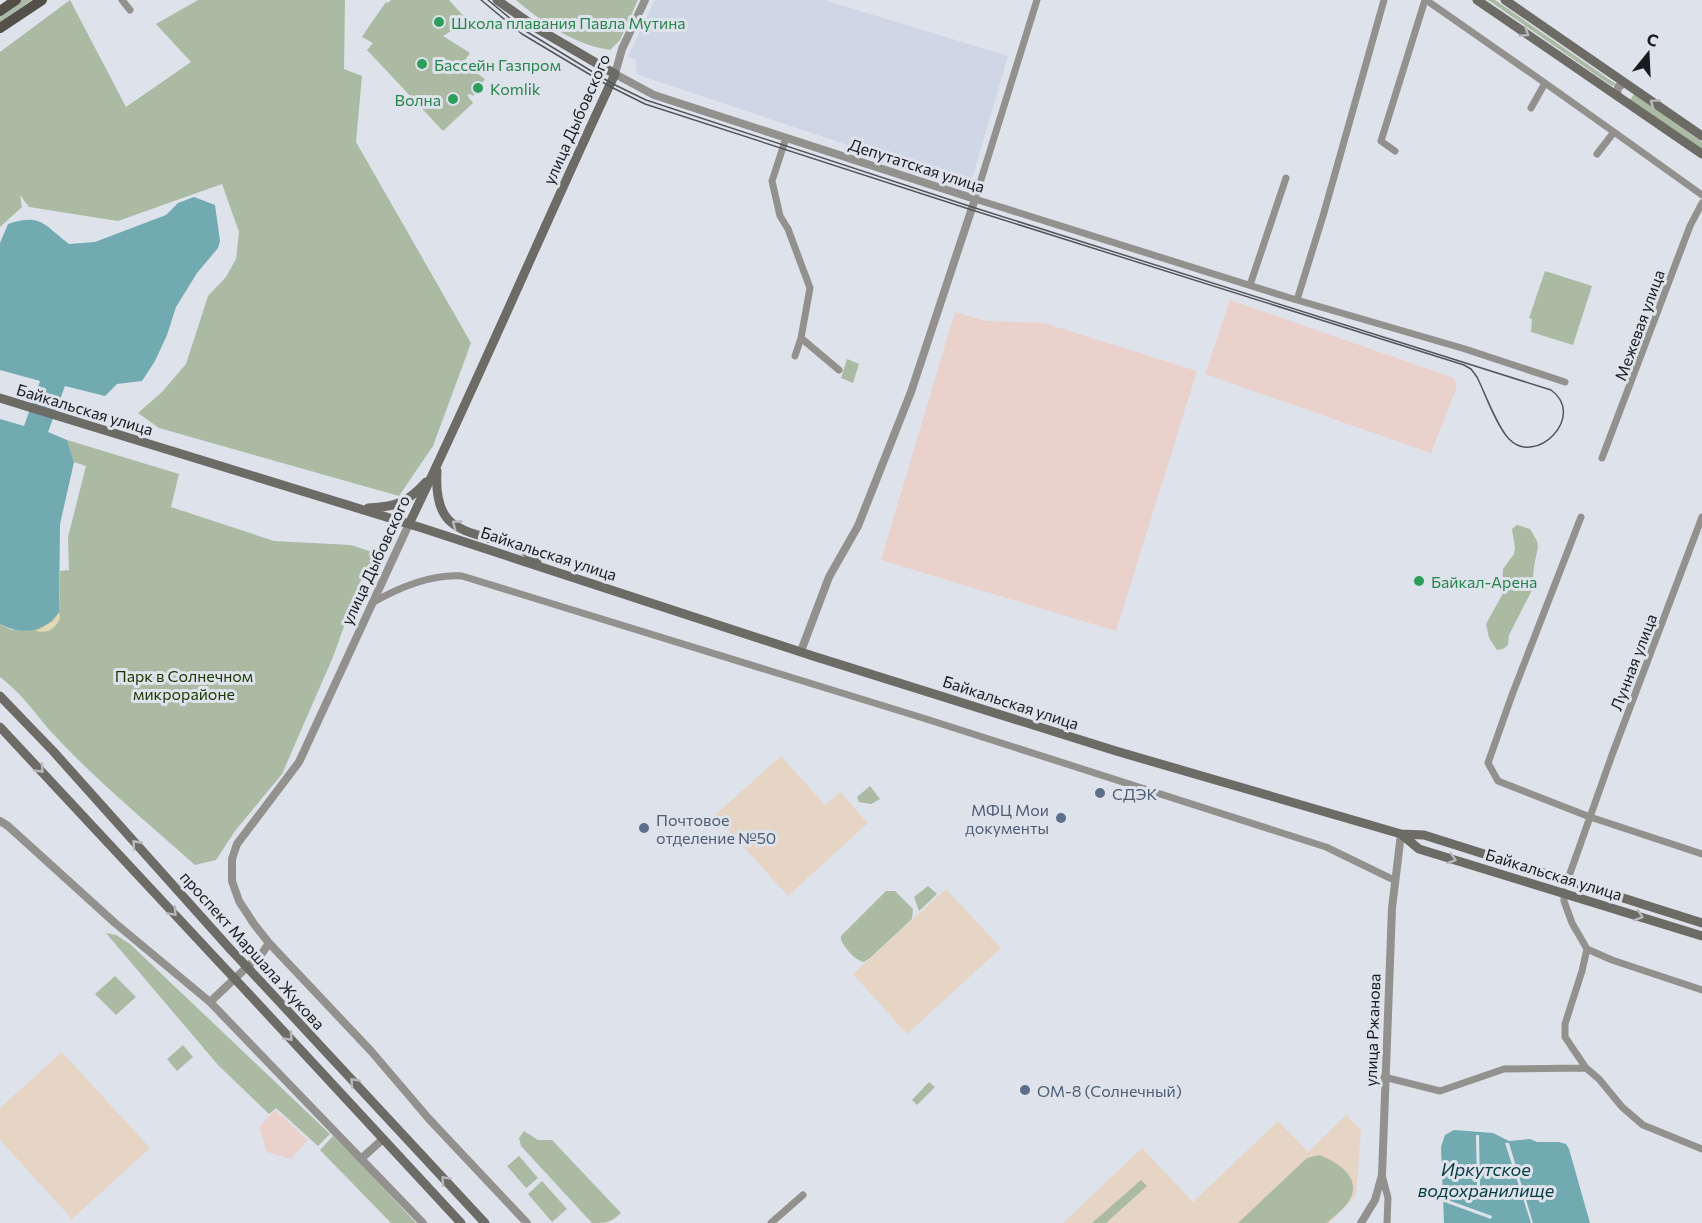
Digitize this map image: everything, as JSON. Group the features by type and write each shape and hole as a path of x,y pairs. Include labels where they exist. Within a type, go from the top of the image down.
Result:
{"main road":[{"path":"0,11 16,0"},
{"path":"0,28 42,0"},
{"name":"Депутатская улица","path":"497,0 538,29 615,74"},
{"path":"1477,0 1702,154"},
{"path":"1505,0 1702,136"},
{"name":"улица Дыбовского","path":"409,524 615,74"},
{"name":"Байкальская улица","path":"0,399 362,509 1116,751 1401,834 1424,835 1702,922"},
{"path":"437,466 437,502 453,525 520,548 545,567"},
{"path":"362,509 400,504 408,500 432,476"},
{"name":"проспект Маршала Жукова","path":"0,696 66,765 231,950 484,1223"},
{"name":"проспект Маршала Жукова","path":"0,727 461,1223"},
{"name":"Байкальская улица","path":"1401,834 1419,849 1702,936"}],"street":[{"path":"122,0 130,10"},
{"name":"улица Дыбовского","path":"615,74 622,49 645,0"},
{"path":"801,651 829,577 858,526 907,403 975,199 1036,0"},
{"path":"1297,300 1384,0"},
{"path":"1395,151 1381,141 1425,0 1702,195"},
{"name":"Депутатская улица","path":"615,74 654,95 786,138 1297,300 1388,325 1566,382"},
{"path":"1531,108 1545,83"},
{"path":"1617,96 1618,87 1625,83"},
{"path":"1597,154 1614,132"},
{"path":"786,138 772,181 780,216 788,229 810,288 801,338 795,356"},
{"path":"1250,285 1286,178"},
{"name":"Межевая улица","path":"1602,458 1690,226 1702,202"},
{"path":"801,338 839,370"},
{"path":"1581,517 1488,763 1498,781 1590,817 1702,854"},
{"name":"Лунная улица","path":"1568,879 1702,518"},
{"name":"улица Дыбовского","path":"409,524 370,604 299,762 243,835 232,859 232,881 239,901 269,943 371,1051 429,1119 527,1223"},
{"path":"370,604 388,594 424,581 447,575 462,576 923,718 1326,846 1394,880"},
{"path":"0,821 16,832 115,923 210,1002 423,1223"},
{"name":"улица Ржанова","path":"1361,1223 1375,1200 1382,1175 1384,1077 1394,880 1401,834"},
{"path":"1564,892 1564,901 1572,923 1587,949 1612,960 1702,990"},
{"path":"210,1002 263,952 269,943"},
{"path":"1587,949 1565,1024 1565,1037 1586,1068 1599,1079 1622,1107 1643,1125 1702,1149"},
{"path":"1384,1077 1440,1091 1504,1069 1586,1068"},
{"path":"362,1158 383,1139"},
{"path":"1382,1175 1388,1197 1387,1223"},
{"path":"771,1223 803,1195"}],"shaded area":[{"path":"655,0 824,0 1008,56 970,186 641,76 636,72 636,60 628,56"},
{"path":"1230,300 1454,378 1457,386 1431,453 1205,374"},
{"path":"955,312 986,321 1044,323 1197,371 1116,631 881,560"},
{"path":"781,756 825,805 840,792 868,823 788,896 715,815"},
{"path":"946,889 1001,948 907,1034 853,974"},
{"path":"62,1052 150,1148 72,1219 0,1140 0,1108"},
{"path":"275,1110 308,1140 291,1159 267,1152 259,1127"},
{"path":"1346,1115 1361,1130 1356,1196 1329,1223 1063,1223 1142,1148 1193,1202 1278,1121 1308,1152"}],"green space":[{"path":"21,0 32,0 0,22 0,14"},
{"path":"70,0 126,107 191,62 156,24 198,0 345,0 344,69 362,76 356,142 471,343 433,446 399,496 159,428 138,413 162,392 186,364 208,296 226,277 236,259 239,232 222,184 118,221 29,207 20,195 22,207 0,227 0,52"},
{"name":"Бассейн Газпром","path":"391,0 449,0 468,21 443,36 470,53 463,63 485,79 473,96 467,95 473,103 443,131 367,50 373,43 362,37 386,2"},
{"path":"516,0 638,0 620,40 610,50 584,43 560,32"},
{"path":"1488,0 1495,0 1616,84 1612,86"},
{"path":"1634,94 1702,142 1702,150 1630,100"},
{"path":"1545,271 1592,286 1573,345 1531,332 1532,319 1529,318"},
{"path":"847,359 859,364 853,383 841,378"},
{"name":"Парк в Солнечном микрорайоне","path":"67,440 179,474 171,507 274,541 351,545 384,556 360,582 333,657 282,774 235,831 216,860 195,865 89,771 16,691 0,677 0,624 12,630 59,612 60,571 69,570 68,537 86,466 74,462"},
{"path":"1517,525 1530,529 1537,541 1532,590 1509,635 1508,645 1497,650 1489,638 1486,624 1502,595 1503,569 1514,554 1512,529"},
{"path":"870,786 880,799 871,804 859,802 857,797"},
{"path":"928,886 937,894 919,911 914,897"},
{"path":"886,891 895,891 913,909 912,919 870,958 864,962 860,961 847,950 841,936"},
{"path":"106,933 116,935 130,944 330,1134 318,1146 276,1108 269,1114 218,1065"},
{"path":"115,976 136,997 116,1015 95,994"},
{"path":"183,1045 193,1057 177,1071 167,1059"},
{"path":"929,1082 935,1087 917,1105 912,1100"},
{"path":"524,1131 538,1140 552,1140 621,1213 608,1222 592,1223 521,1146 519,1138"},
{"path":"333,1136 416,1223 391,1223 320,1150"},
{"path":"1319,1155 1333,1161 1345,1171 1353,1184 1353,1191 1348,1202 1327,1223 1238,1223 1307,1158"},
{"path":"519,1156 538,1178 526,1188 507,1166"},
{"path":"1141,1180 1147,1186 1106,1223 1092,1223"},
{"path":"542,1181 567,1209 552,1222 528,1194"}],"sand":[{"path":"59,612 60,618 53,628 44,632 36,631 53,621"}],"water":[{"path":"194,197 215,205 220,241 218,248 197,273 176,307 167,335 155,361 142,381 117,384 105,396 65,386 48,432 67,440 74,462 60,524 59,612 40,628 24,631 8,628 0,624 0,419 24,426 40,381 0,370 0,243 8,224 35,220 47,226 69,244 95,242 166,215 178,203"},
{"name":"Иркутское водохранилище","path":"1454,1130 1493,1133 1509,1141 1530,1139 1537,1142 1566,1144 1590,1223 1444,1223 1441,1147 1445,1135"}],"pier":[{"path":"1476,1135 1479,1135 1480,1186 1489,1188 1488,1190 1468,1188 1468,1186 1477,1187"},
{"path":"1505,1143 1509,1143 1533,1223 1531,1223"},
{"path":"1448,1200 1492,1216 1491,1219 1447,1203"}],"tram line":[{"path":"481,0 522,34 609,86 645,104 1464,365 1471,369 1477,377 1505,434 1520,446 1532,447 1544,443 1554,435 1561,424 1563,413 1561,401 1551,390 972,207 646,100 611,83 524,30 488,0"}],"place":[{"name":"Школа плавания Павла Мутина","path":"439,22"},
{"name":"Бассейн Газпром","path":"422,64"},
{"name":"Komlik","path":"478,88"},
{"name":"Волна","path":"453,99"},
{"name":"Байкал-Арена","path":"1419,581"},
{"name":"СДЭК","path":"1100,793"},
{"name":"МФЦ Мои документы","path":"1061,818"},
{"name":"Почтовое отделение №50","path":"644,828"},
{"name":"ОМ-8 (Солнечный)","path":"1025,1090"}]}
